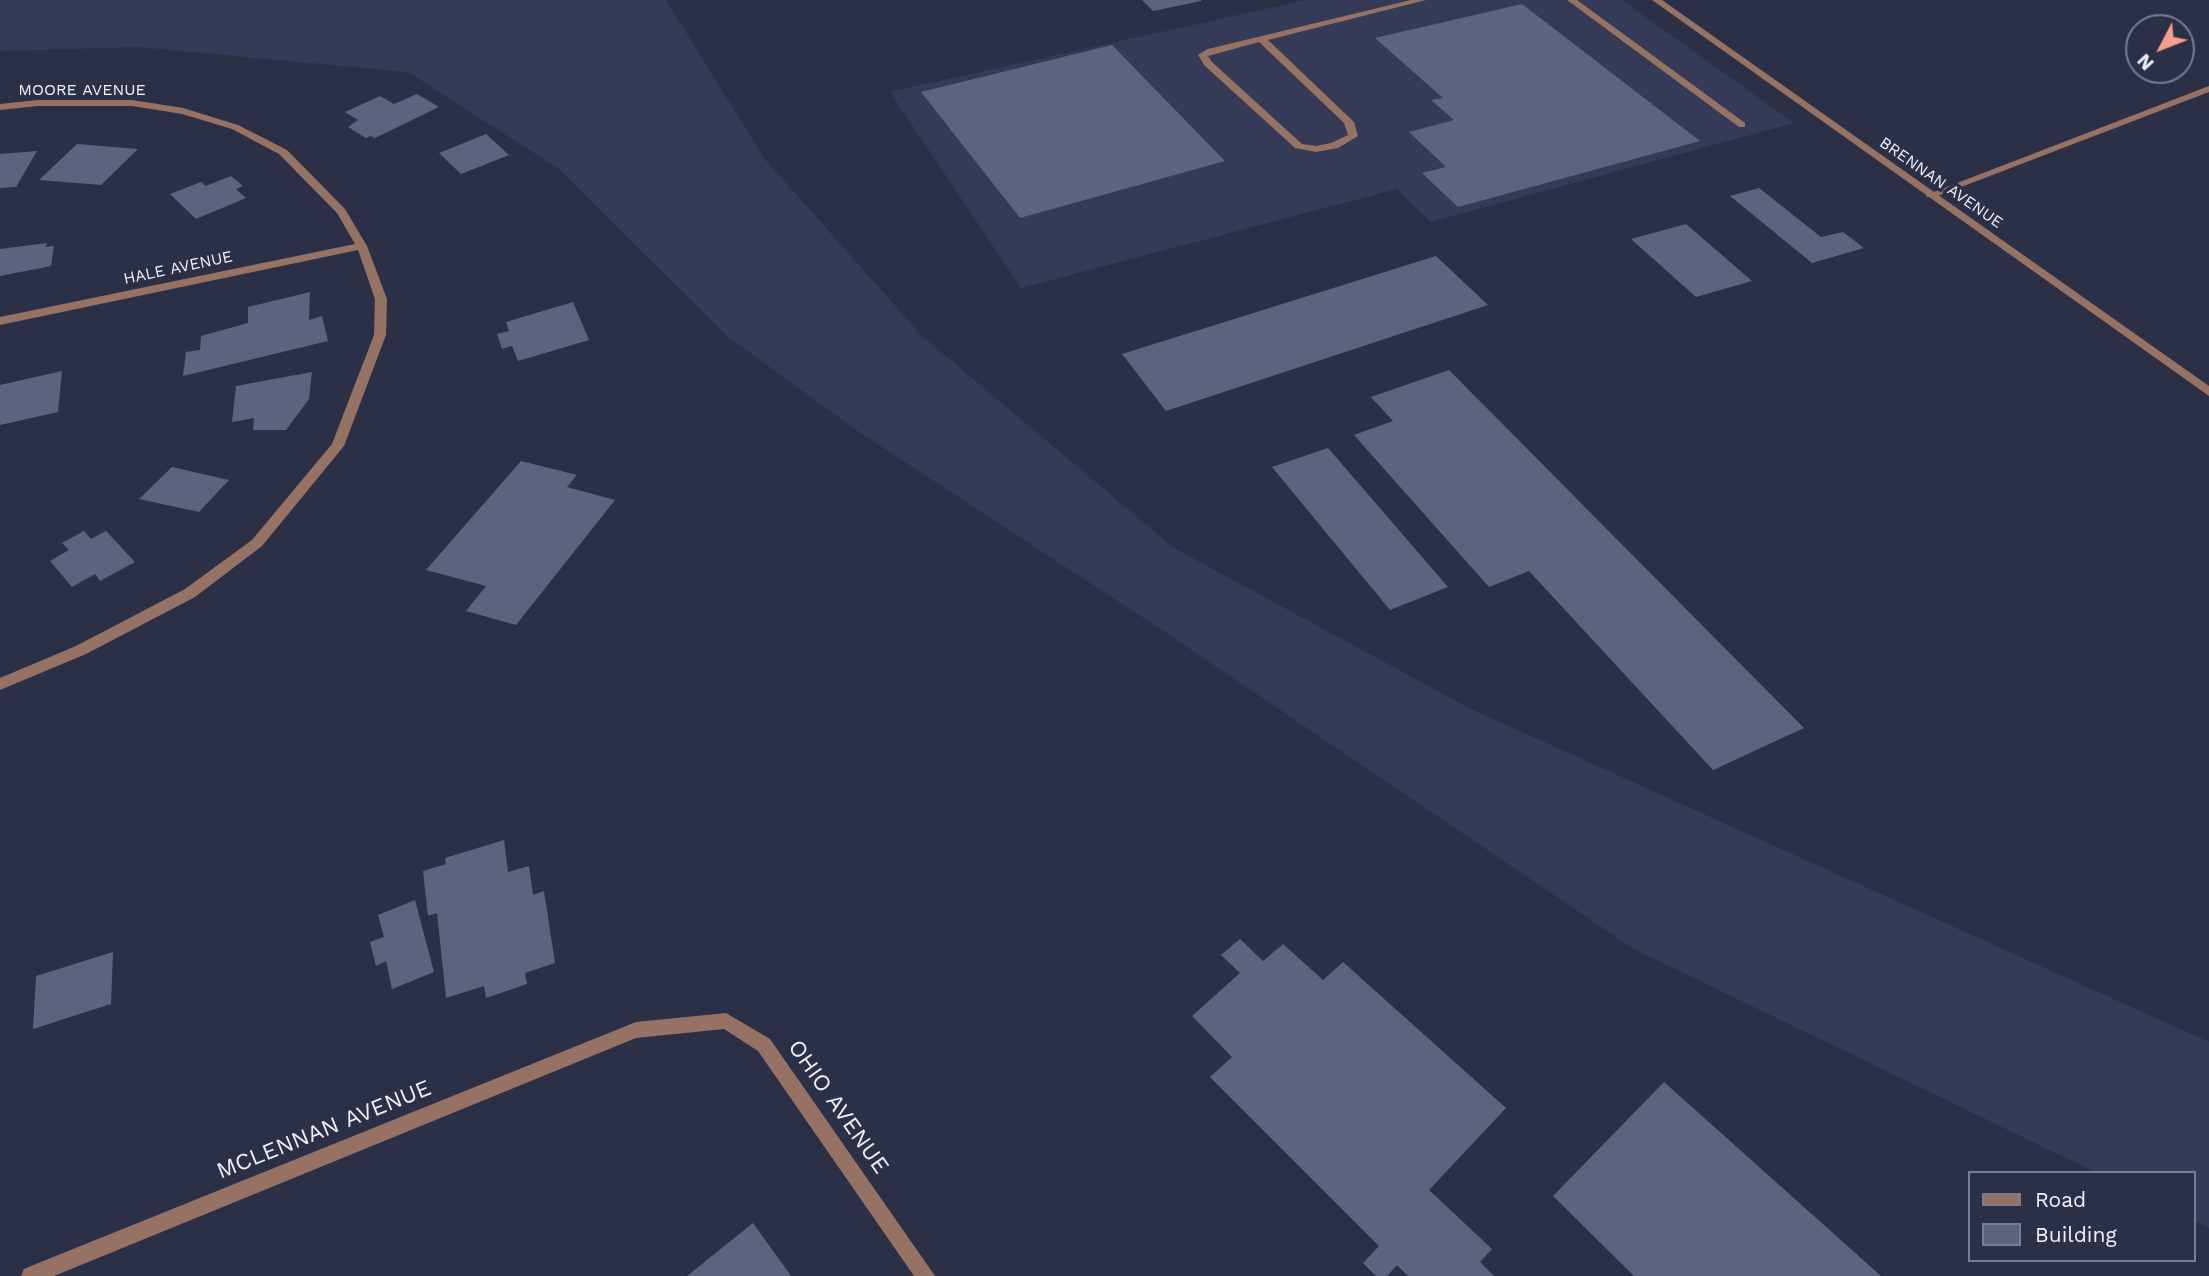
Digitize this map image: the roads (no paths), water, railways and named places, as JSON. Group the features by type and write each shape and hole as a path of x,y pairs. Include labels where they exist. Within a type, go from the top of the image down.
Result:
{"street":[{"path":"1261,39 1349,122 1353,136 1334,146 1316,149 1299,146 1208,64 1203,55 1261,39 1422,0"},
{"path":"1571,0 1742,125"},
{"name":"BRENNAN AVENUE","path":"1656,0 2209,392"},
{"path":"1931,195 2209,89"},
{"name":"MOORE AVENUE","path":"0,107 38,103 132,103 183,111 235,127 283,152 341,211 362,246 381,299 380,335 338,446 257,543 190,593 81,650 0,684"},
{"name":"HALE AVENUE","path":"0,321 362,246"},
{"name":"OHIO AVENUE","path":"636,1030 726,1021 764,1045 925,1276"},
{"name":"MCLENNAN AVENUE","path":"31,1276 636,1030"}]}
